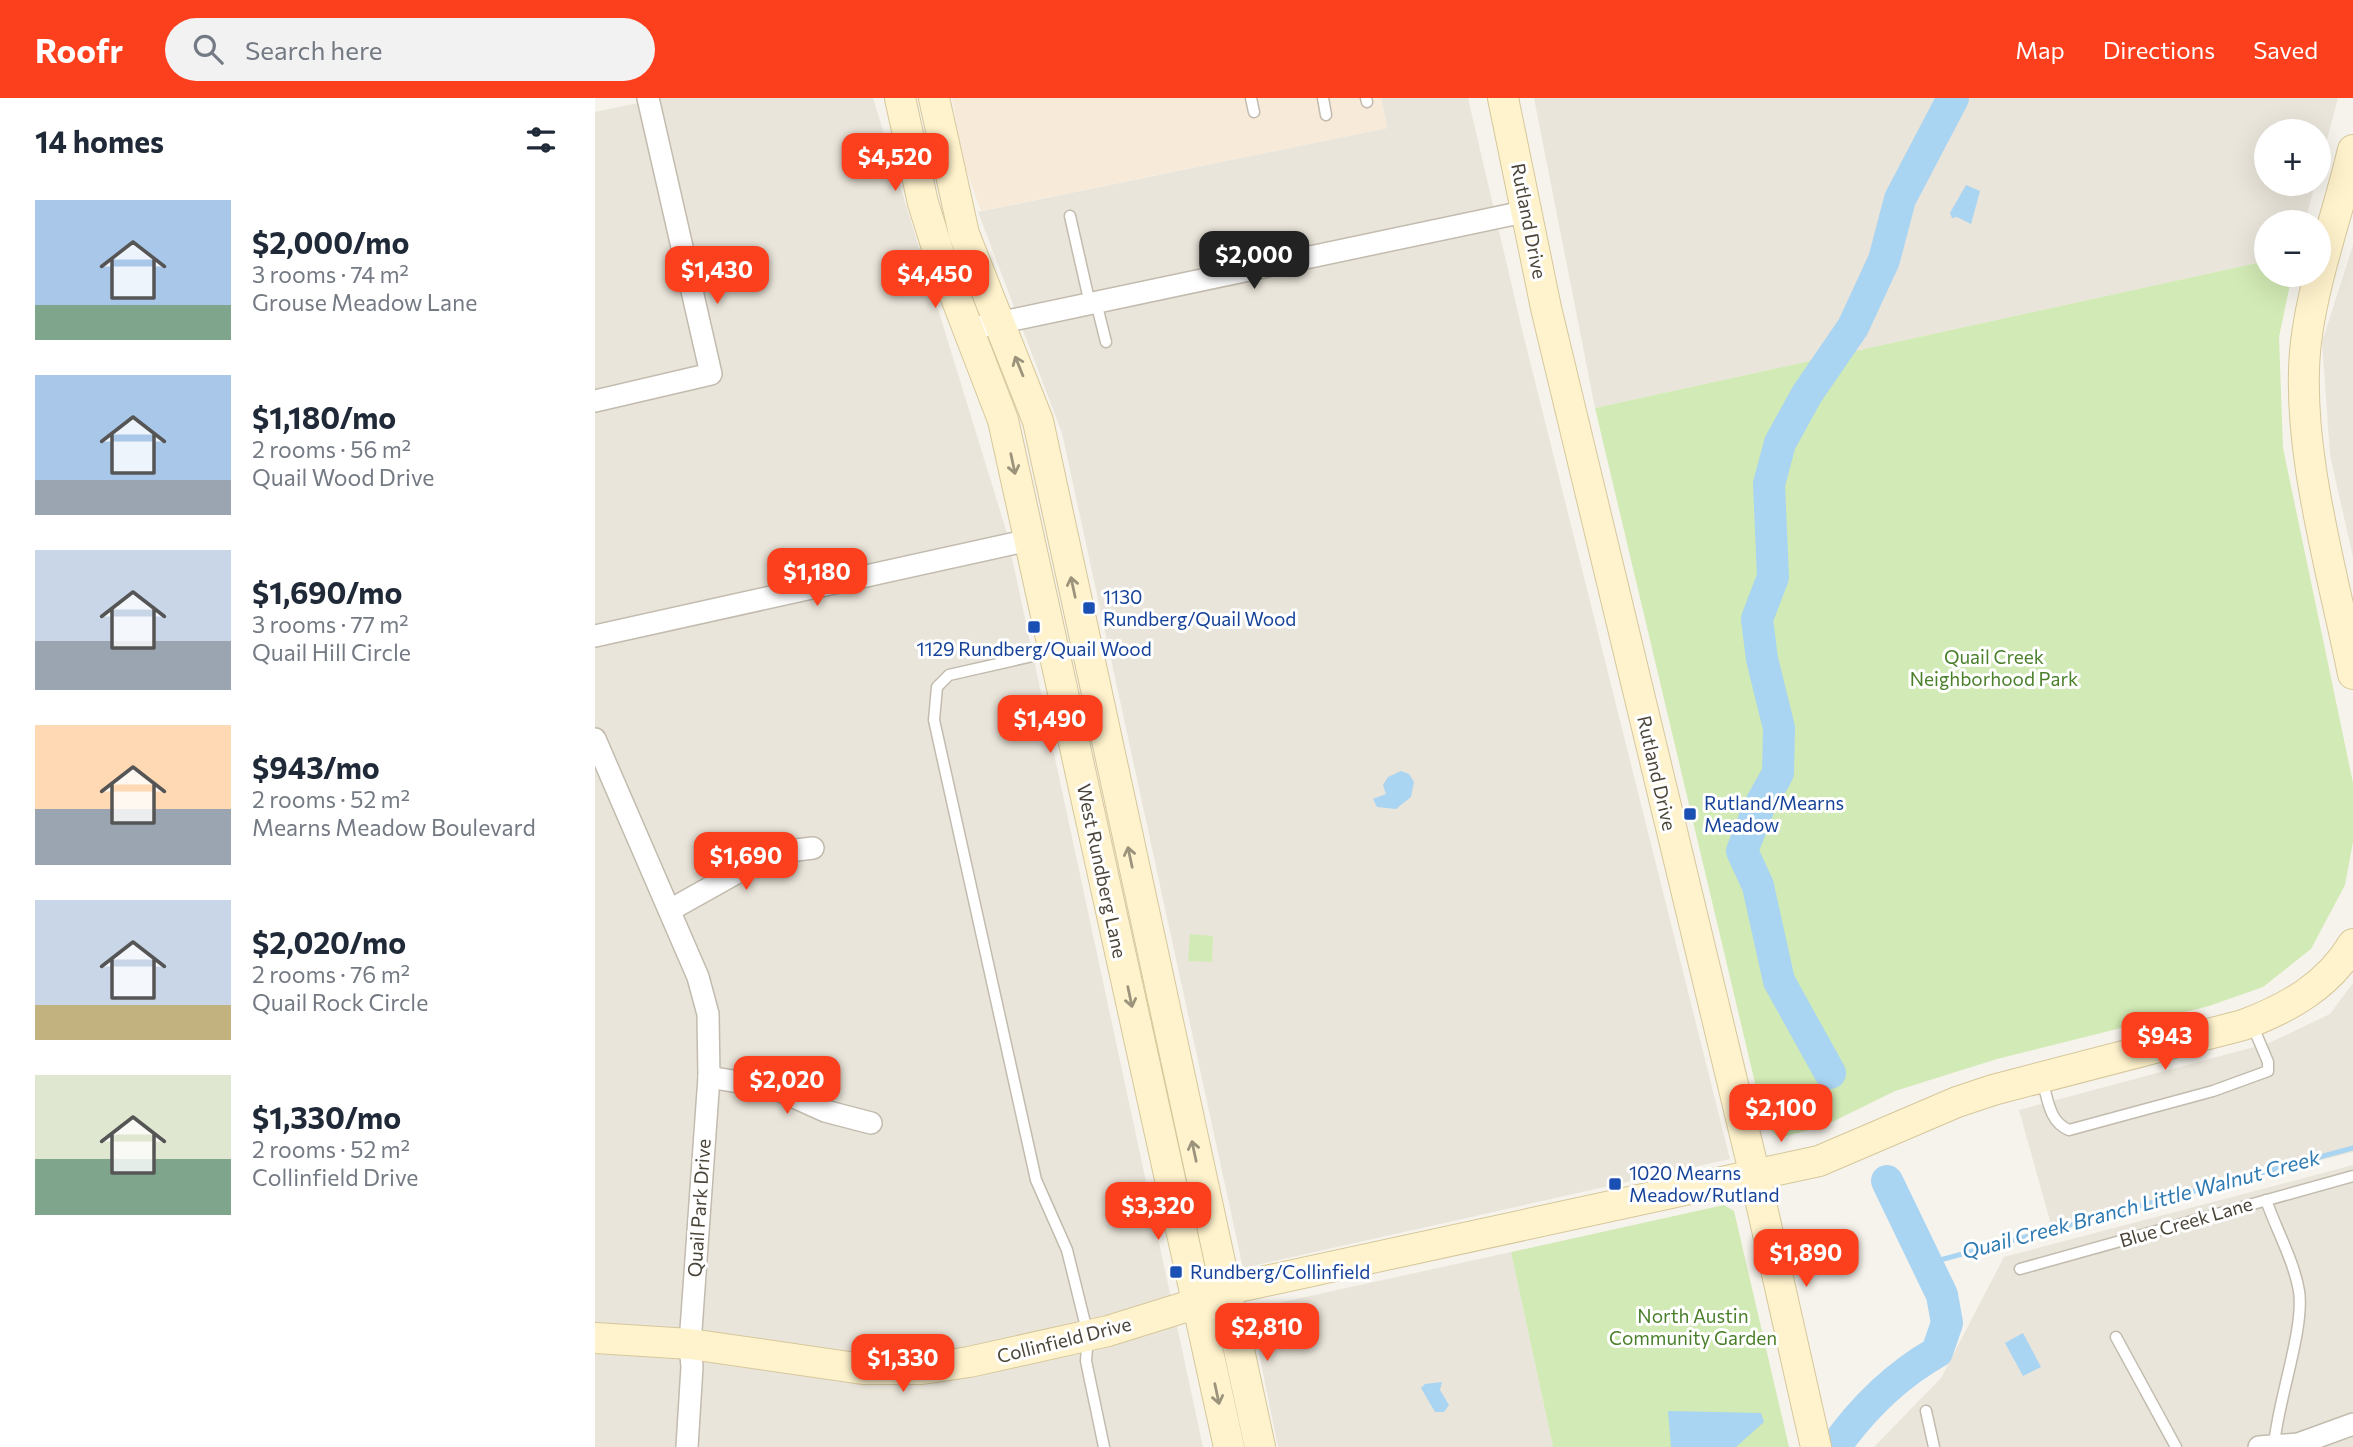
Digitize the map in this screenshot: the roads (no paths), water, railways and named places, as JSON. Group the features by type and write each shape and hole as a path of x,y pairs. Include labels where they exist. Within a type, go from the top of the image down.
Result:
{"street":[{"path":"595,401 711,374 648,98"},
{"name":"West Rundberg Lane","path":"900,98 923,203 938,251 1003,420 1229,1447"},
{"name":"West Rundberg Lane","path":"934,98 964,234 1038,421 1260,1447"},
{"name":"Rutland Drive","path":"1503,98 1565,389 1755,1176 1816,1447"},
{"path":"2353,150 2346,208 2314,293 2306,344 2304,399 2308,450 2339,583 2353,674"},
{"path":"970,329 1528,211"},
{"path":"595,636 1029,540"},
{"name":"Quail Park Drive","path":"595,739 698,977 708,1014 709,1077 690,1344 692,1367 687,1447"},
{"path":"670,910 772,853 813,848"},
{"path":"1109,904 1140,900"},
{"name":"Collinfield Drive","path":"595,1338 690,1344 863,1369 922,1369 969,1362 1089,1335 1198,1303 1224,1290 1819,1161 1969,1098 2251,1022 2302,998 2327,978 2353,944"},
{"path":"709,1077 774,1088 825,1111 871,1123"},
{"path":"2266,1446 2298,1446 2353,1424"}],"lane":[{"path":"1251,98 1254,112"},
{"path":"1322,98 1326,115"},
{"path":"1070,215 1106,342"},
{"path":"1053,651 949,676 937,687 934,720 1036,1180 1067,1250 1089,1335 1086,1361 1104,1447"},
{"path":"2042,1077 2054,1119 2060,1126 2070,1130 2263,1075 2268,1071 2268,1062 2251,1022"},
{"name":"Blue Creek Lane","path":"2019,1269 2353,1176"},
{"path":"2266,1200 2299,1291 2299,1313 2276,1420 2266,1446"},
{"path":"2116,1337 2176,1447"},
{"path":"1926,1411 1934,1447"}],"water":[{"path":"1966,185 1980,191 1971,224 1957,217 1952,218 1950,213"},
{"path":"1401,771 1409,774 1414,782 1411,797 1396,809 1377,807 1373,799 1386,794 1383,785 1388,777"},
{"path":"2023,1333 2041,1367 2023,1376 2005,1343"},
{"path":"1442,1382 1440,1390 1449,1405 1444,1412 1435,1412 1421,1388 1425,1384"},
{"path":"1668,1411 1761,1413 1764,1422 1736,1447 1671,1447"}],"waterway":[{"path":"1830,1073 1779,981 1758,886 1742,851 1759,807 1778,773 1779,728 1762,659 1757,619 1773,577 1769,484 1780,443 1807,394 1853,327 1884,260 1900,199 1953,98"},
{"name":"Quail Creek Branch Little Walnut Creek","path":"1929,1263 2353,1148"},
{"path":"1835,1447 1881,1394 1908,1371 1937,1352 1947,1323 1942,1295 1887,1181"}],"place":[{"name":"1130 Rundberg/Quail Wood","path":"1089,608"},
{"name":"1129 Rundberg/Quail Wood","path":"1034,627"},
{"name":"Rutland/Mearns Meadow","path":"1690,814"},
{"name":"1020 Mearns Meadow/Rutland","path":"1615,1184"},
{"name":"Rundberg/Collinfield","path":"1176,1272"}],"park label":[{"name":"Quail Creek Neighborhood Park","path":"1994,668"},
{"name":"North Austin Community Garden","path":"1693,1327"}]}
